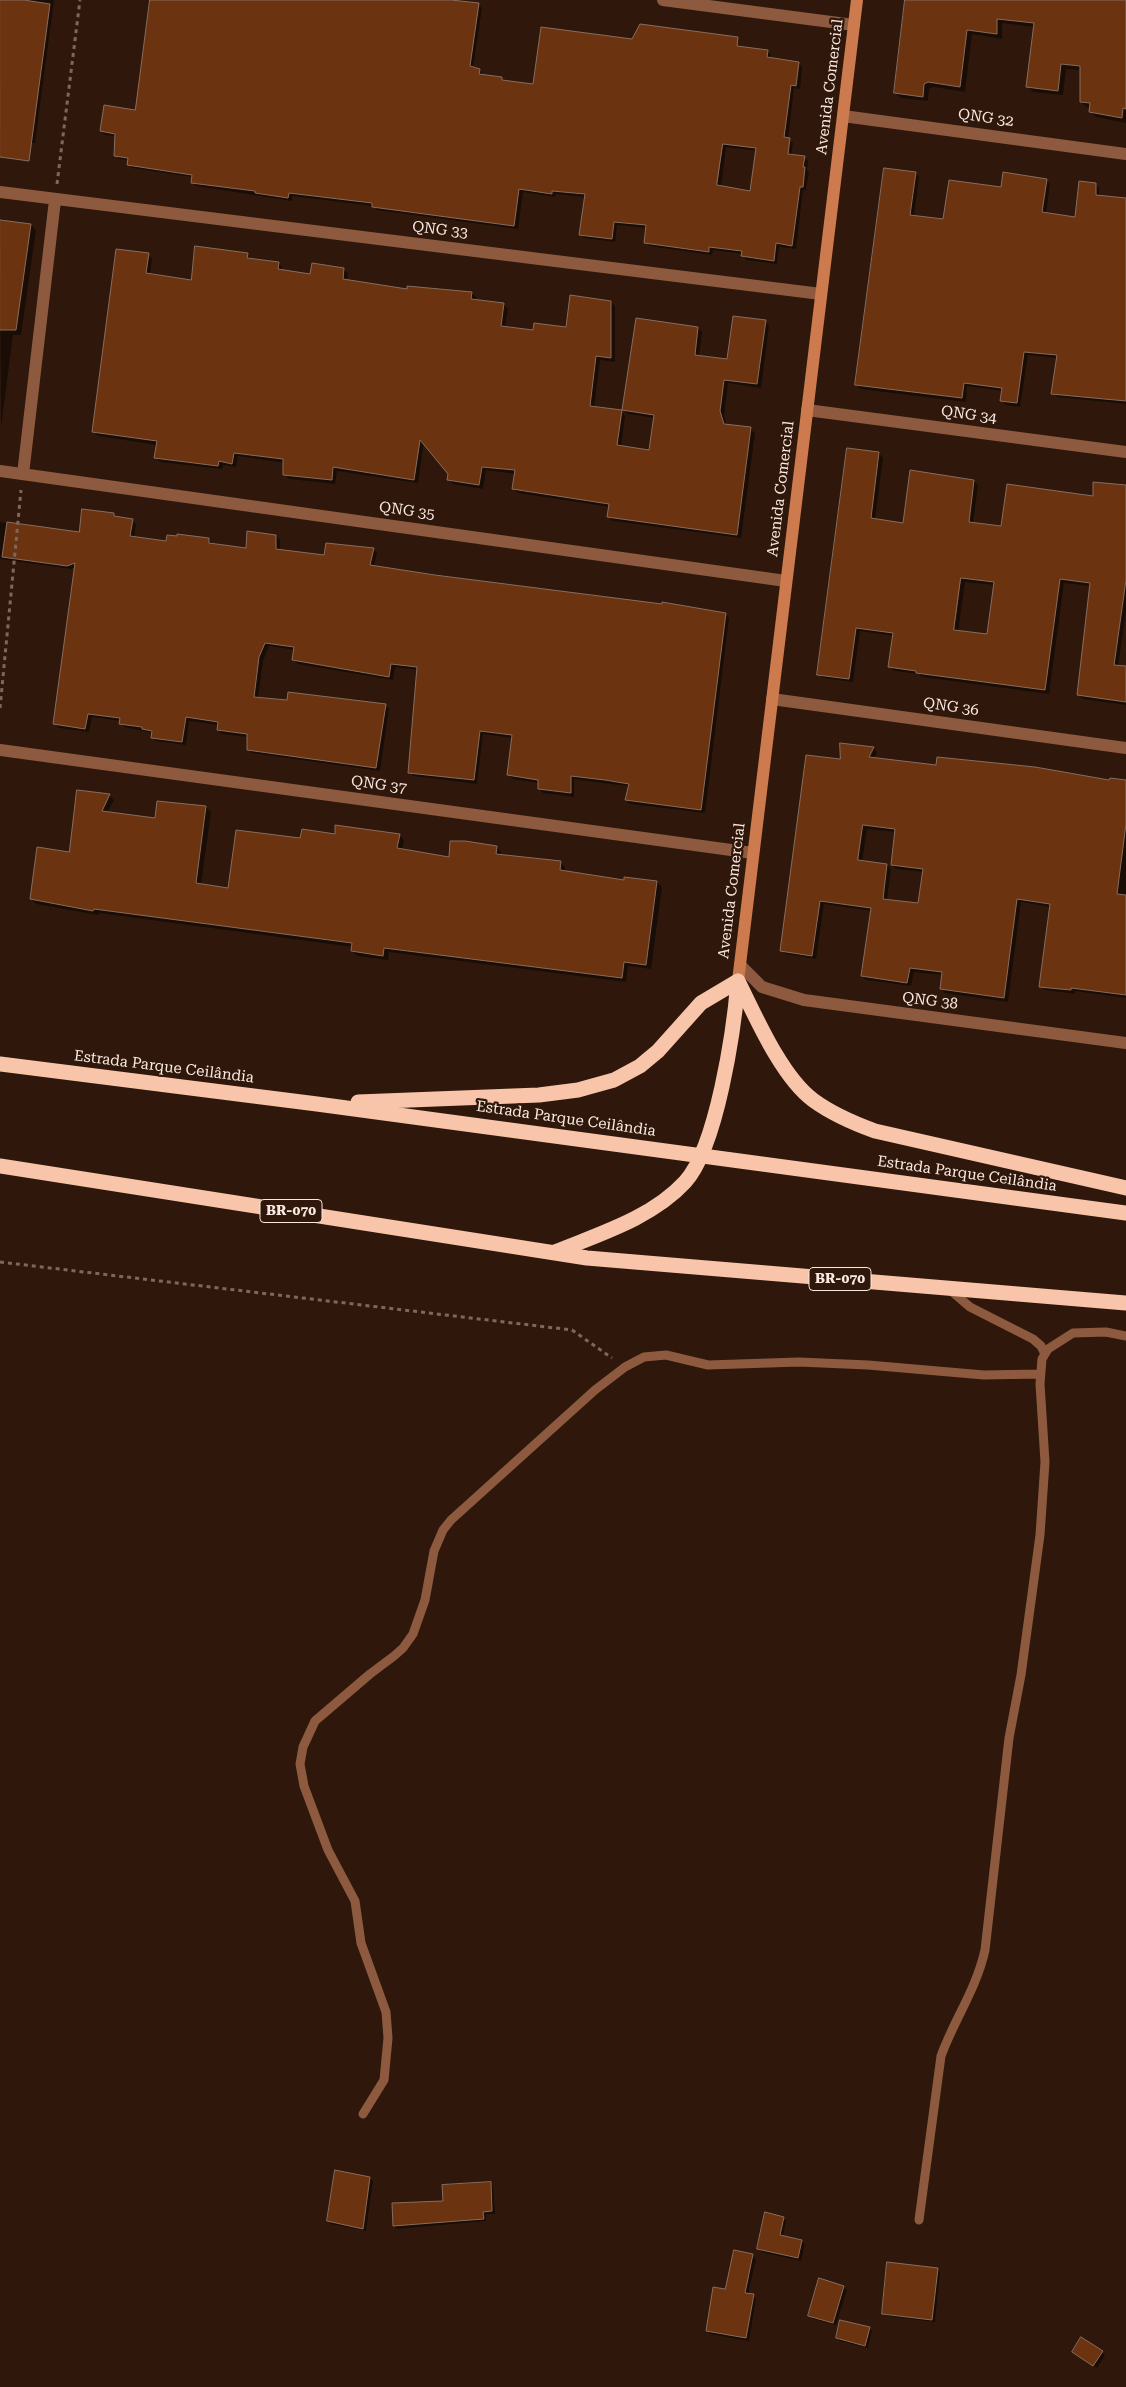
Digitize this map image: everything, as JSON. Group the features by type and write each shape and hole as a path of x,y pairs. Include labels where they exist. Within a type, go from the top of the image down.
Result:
{"highway":[{"path":"317,1104 539,1095 587,1088 614,1080 640,1066 658,1051 701,1003 738,981"},
{"path":"554,1253 635,1218 661,1202 685,1182 702,1155 728,1056 736,1011 738,981"},
{"path":"738,981 769,1044 792,1077 812,1099 841,1118 875,1131 1126,1188"},
{"name":"Estrada Parque Ceilândia","path":"0,1064 317,1104 1126,1213"},
{"name":"BR-070","path":"0,1166 587,1258 1126,1303"}],"main road":[{"name":"Avenida Comercial","path":"738,981 857,0"}],"street":[{"path":"663,0 854,25"},
{"name":"QNG 32","path":"843,116 1126,154"},
{"name":"QNG 33","path":"0,192 821,294"},
{"path":"23,474 55,200"},
{"name":"QNG 34","path":"807,410 1126,452"},
{"name":"QNG 35","path":"0,471 786,581"},
{"name":"QNG 36","path":"772,699 1126,748"},
{"name":"QNG 37","path":"0,750 753,853"},
{"name":"QNG 38","path":"740,965 762,987 804,1000 1126,1043"}],"lane":[{"path":"948,1288 970,1307 1033,1339 1041,1346 1045,1354"},
{"path":"918,2220 940,2056 949,2032 980,1973 985,1950 1009,1738 1021,1675 1041,1526 1045,1462 1039,1374 1045,1354 1063,1338 1074,1333 1106,1332 1126,1336"},
{"path":"363,2114 384,2080 388,2038 386,2012 361,1943 355,1901 328,1850 304,1786 300,1764 302,1747 316,1721 357,1684 403,1648 413,1634 425,1600 434,1551 443,1530 450,1520 504,1474 556,1424 625,1367 644,1357 659,1354 708,1365 799,1362 868,1365 984,1375 1039,1374"}],"path":[{"path":"55,200 80,0"},
{"path":"0,708 23,474"},
{"path":"0,1262 572,1330 625,1367"}],"building":[{"path":"0,0 24,0 50,4 29,161 0,157"},
{"path":"150,0 451,0 479,3 470,66 480,69 479,74 502,77 502,80 533,84 541,27 632,39 640,24 738,37 737,46 768,50 767,57 799,62 796,86 791,85 784,137 790,138 788,154 805,156 803,187 800,187 792,246 776,243 774,261 741,256 742,251 709,247 709,252 644,243 646,225 614,222 612,239 579,235 585,194 552,191 552,194 519,189 514,226 372,207 372,203 289,193 288,198 255,193 255,191 191,183 192,175 127,165 128,158 114,156 115,134 100,131 104,105 135,110","holes":["723,144 756,148 750,191 717,185"]},
{"path":"905,0 1126,0 1126,109 1123,108 1122,118 1089,112 1090,103 1080,102 1080,66 1061,64 1058,91 1026,87 1034,23 997,19 997,34 967,30 960,87 928,82 924,84 923,97 894,93"},
{"path":"884,168 916,172 910,215 943,219 949,180 1001,187 1003,172 1047,179 1042,212 1075,217 1079,181 1096,183 1096,195 1126,198 1126,401 1051,394 1057,355 1024,352 1017,403 1000,401 1002,388 964,383 962,398 855,385"},
{"path":"0,220 31,224 16,330 0,330"},
{"path":"195,246 248,253 247,258 279,262 278,269 310,274 312,263 344,268 343,279 407,289 407,286 472,292 471,299 504,303 501,326 533,330 534,323 566,327 570,295 611,301 611,358 596,356 590,406 622,410 636,318 698,327 695,355 727,359 733,316 766,320 757,384 724,380 720,411 724,424 751,427 737,535 607,517 609,504 512,489 515,470 482,467 479,485 447,480 448,474 420,440 414,480 333,467 332,480 283,475 283,459 234,453 232,464 219,461 218,466 154,458 157,441 92,432 116,249 149,253 146,273 191,280","holes":["622,410 654,415 649,450 617,445"]},
{"path":"847,448 879,452 871,518 903,523 910,470 974,480 969,522 1001,526 1007,484 1093,496 1093,482 1126,485 1126,580 1114,665 1126,666 1126,702 1077,695 1090,583 1060,579 1045,690 916,673 916,671 888,667 893,633 856,628 849,679 817,675","holes":["961,578 994,582 987,634 954,630"]},
{"path":"82,509 114,513 114,516 133,519 130,536 166,541 167,535 177,536 177,534 209,538 209,543 246,548 247,531 276,535 276,549 324,555 326,543 374,548 370,565 662,604 662,602 726,613 701,810 625,800 629,784 605,780 571,776 571,793 538,789 538,780 507,775 512,735 480,731 474,780 408,773 417,667 391,664 389,677 292,660 294,647 265,643 259,657 254,697 287,700 288,692 386,704 376,768 247,750 247,734 217,730 218,722 186,717 182,742 151,738 152,731 142,729 142,727 119,724 120,718 88,714 85,729 53,724 75,563 67,566 2,557 7,522 79,532"},
{"path":"840,743 874,747 869,757 936,765 937,757 1035,767 1109,780 1110,778 1126,780 1126,824 1117,894 1126,895 1126,995 1071,988 1071,990 1039,987 1050,904 1017,899 1004,998 940,989 942,972 910,968 907,983 861,976 871,908 820,901 812,956 780,951 806,755 840,759","holes":["863,825 895,829 891,865 923,869 918,903 883,899 887,864 858,860"]},
{"path":"77,790 110,794 102,811 155,818 157,801 206,806 196,883 228,888 236,830 300,838 302,829 335,834 335,825 400,834 397,848 449,857 450,841 465,841 497,846 496,854 561,861 560,870 624,880 624,877 657,881 646,965 624,962 622,978 384,948 383,956 351,951 352,943 94,909 93,911 30,899 37,847 69,852"},
{"path":"335,2170 370,2177 363,2229 327,2221"},
{"path":"491,2182 492,2211 483,2212 484,2219 393,2226 392,2203 443,2201 442,2185"},
{"path":"765,2212 784,2217 780,2235 802,2240 798,2258 757,2249"},
{"path":"734,2250 753,2254 745,2293 754,2294 746,2338 706,2331 713,2287 725,2289"},
{"path":"887,2262 938,2268 932,2320 882,2314"},
{"path":"819,2278 844,2286 833,2323 808,2316"},
{"path":"840,2320 870,2327 865,2346 836,2338"},
{"path":"1081,2337 1103,2351 1093,2366 1072,2352"}]}
